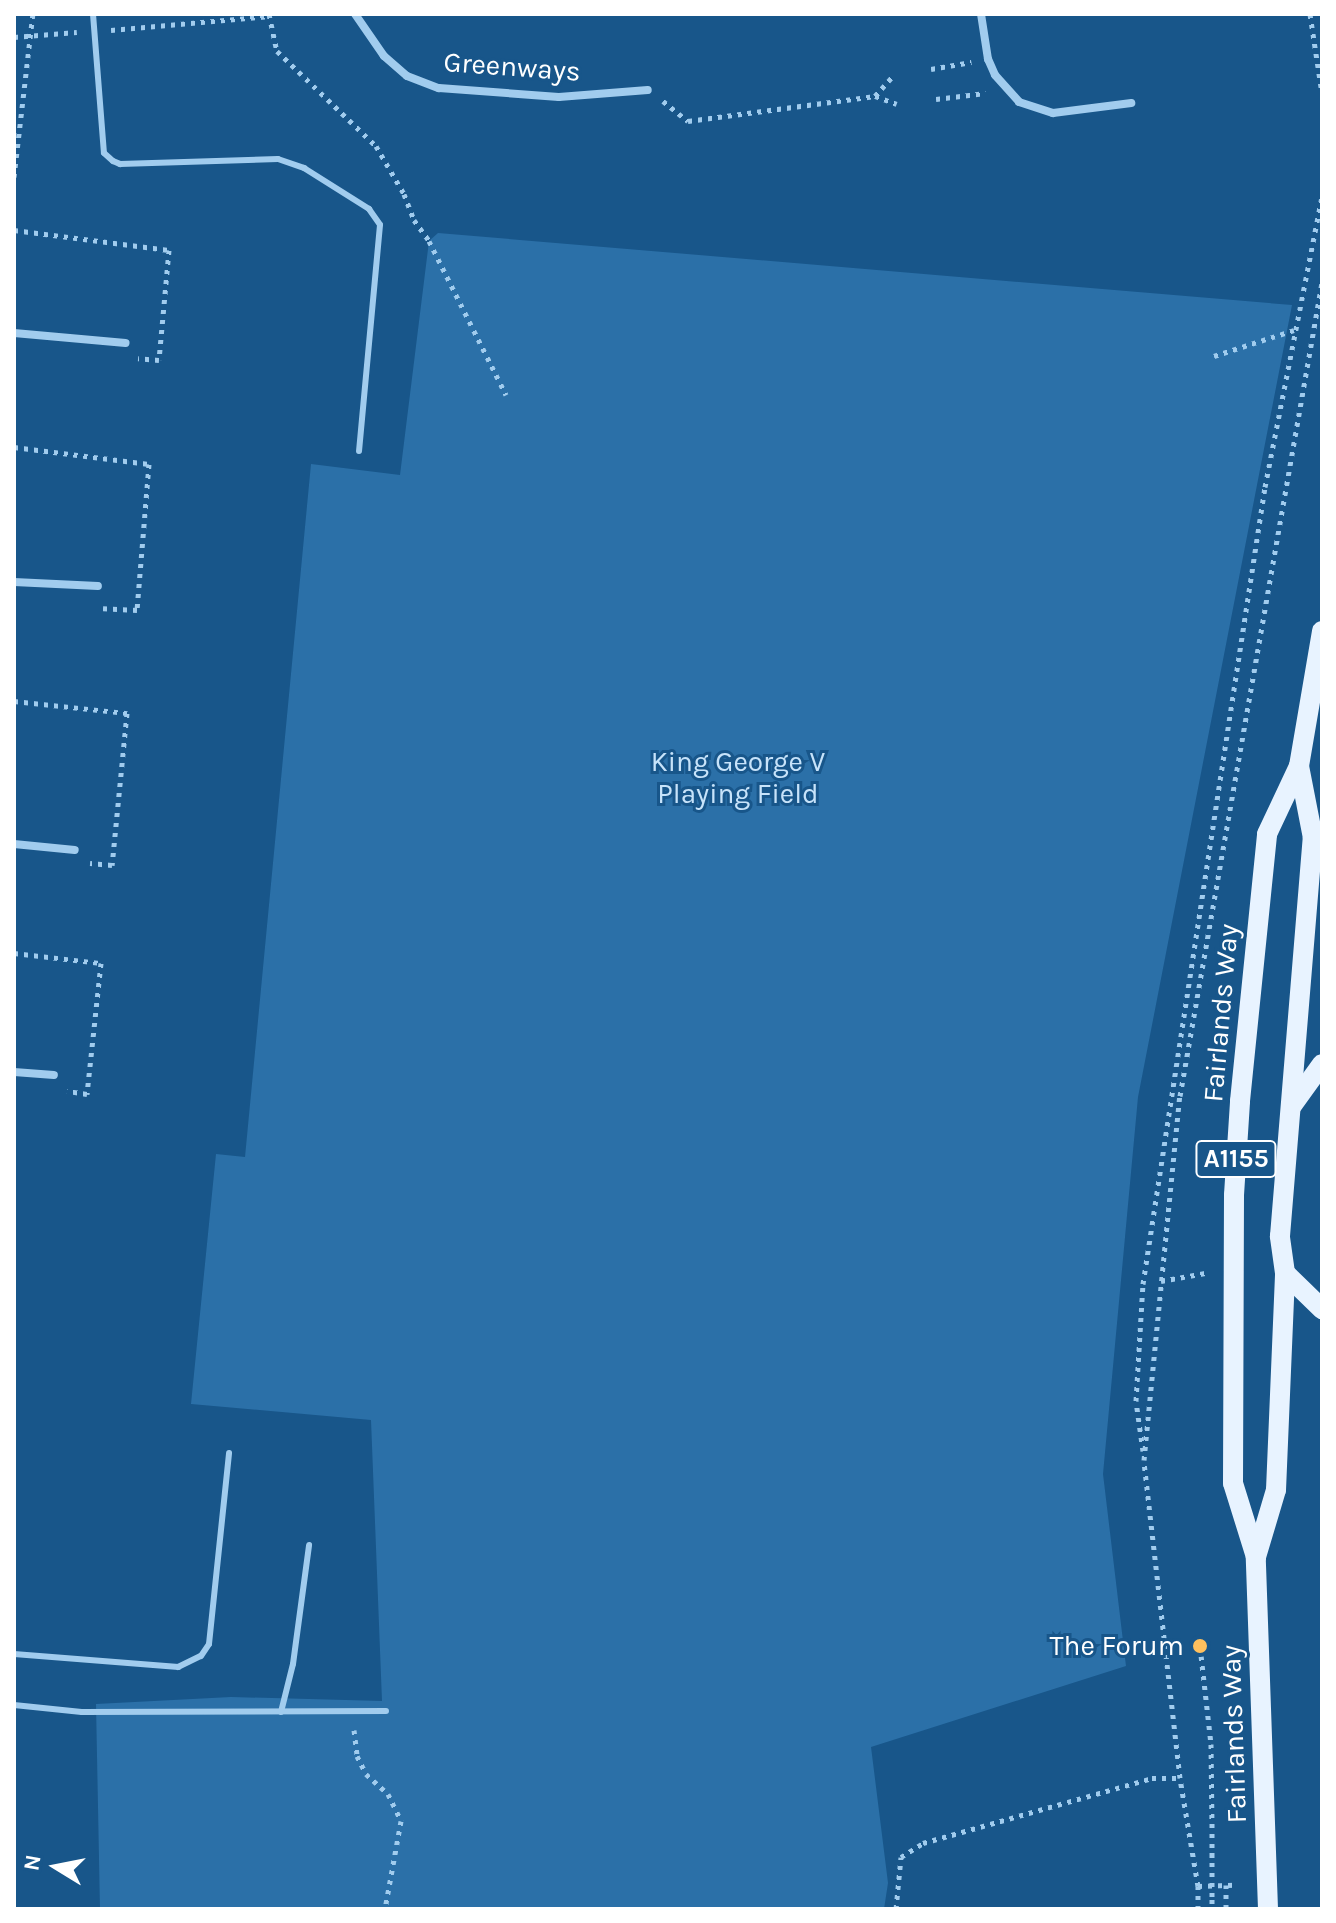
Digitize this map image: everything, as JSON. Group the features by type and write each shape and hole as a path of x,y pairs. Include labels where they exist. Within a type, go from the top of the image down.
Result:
{"main road":[{"name":"Fairlands Way","path":"1268,1909 1256,1557 1233,1483 1234,1195 1240,1101 1267,834 1299,766 1322,631"},
{"name":"Fairlands Way","path":"1256,1557 1276,1490 1285,1273 1280,1236 1313,838 1299,766"},
{"name":"A1155","path":"1289,1110 1322,1064"},
{"path":"1285,1273 1322,1309"}],"street":[{"name":"Greenways","path":"355,14 384,56 407,76 439,88 559,97 648,90"},
{"path":"981,14 988,59 1007,91 1034,110 1053,113 1131,103"},
{"path":"14,333 126,343"},
{"path":"14,582 98,586"},
{"path":"14,844 75,850"},
{"path":"14,1072 54,1075"}],"lane":[{"path":"93,14 104,153 113,161 120,164 278,159 304,168 369,209 380,225 359,451"},
{"path":"14,1654 178,1667 201,1656 209,1644 229,1453"},
{"path":"281,1712 293,1664 309,1545"},
{"path":"14,1705 82,1712 386,1711"}],"path":[{"path":"14,177 33,14"},
{"path":"1310,14 1322,93"},
{"path":"14,37 269,15 277,51 376,146 404,194 414,220 429,241 506,395"},
{"path":"931,69 988,59"},
{"path":"875,96 893,76"},
{"path":"648,90 688,121 875,96 897,104"},
{"path":"936,99 1007,91"},
{"path":"1198,1909 1198,1886 1180,1778 1136,1401 1143,1284 1265,487 1322,196"},
{"path":"14,230 169,250 159,360 130,357"},
{"path":"1144,1460 1180,1096 1322,282"},
{"path":"1214,356 1295,330"},
{"path":"14,447 149,464 137,610 91,607"},
{"path":"14,701 127,713 112,865 84,862"},
{"path":"14,953 101,963 87,1094 66,1091 54,1075"},
{"path":"1161,1281 1205,1273"},
{"path":"1200,1646 1211,1744 1212,1909"},
{"path":"353,1712 357,1756 366,1774 388,1794 401,1821 385,1909"},
{"path":"896,1909 901,1857 923,1843 1152,1778 1180,1778"},
{"path":"1226,1885 1226,1909"},
{"path":"1198,1886 1235,1885"}],"green space":[{"name":"King George V Playing Field","path":"438,233 1292,305 1138,1097 1103,1474 1126,1666 871,1747 888,1883 884,1909 100,1909 96,1704 231,1697 382,1701 371,1420 191,1404 216,1154 245,1157 311,464 400,475 429,241"}],"place":[{"name":"The Forum","path":"1200,1646"}]}
